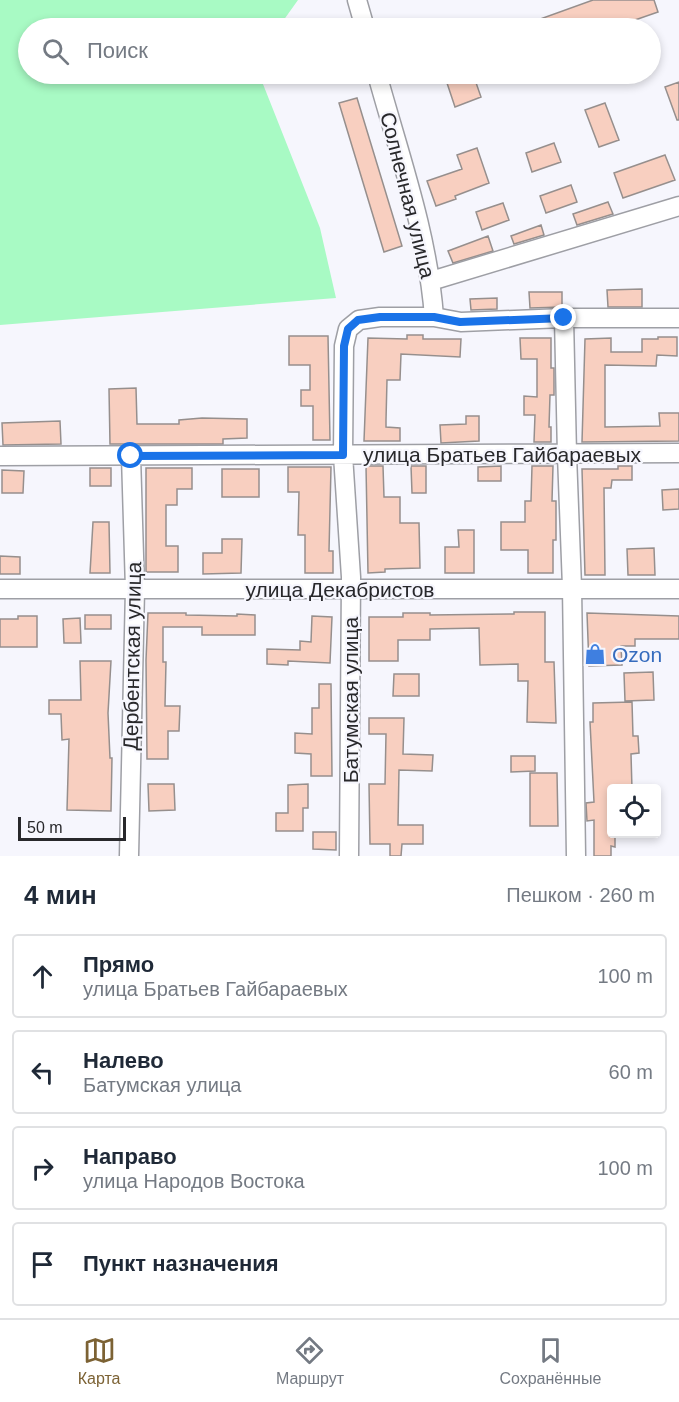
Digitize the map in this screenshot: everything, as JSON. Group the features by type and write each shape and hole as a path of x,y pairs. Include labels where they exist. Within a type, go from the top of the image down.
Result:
{"street":[{"path":"357,0 362,18"},
{"name":"Солнечная улица","path":"380,84 418,221 431,282 434,317"},
{"path":"431,282 679,206"},
{"name":"Батумская улица","path":"349,856 350,590 343,455 344,346 348,329 358,320 380,317 434,317"},
{"path":"434,317 460,322 564,318 679,318"},
{"path":"564,318 572,587 576,856"},
{"name":"улица Братьев Гайбараевых","path":"0,456 679,453"},
{"name":"Дербентская улица","path":"129,856 135,589 131,456"},
{"name":"улица Декабристов","path":"0,589 350,590 572,587 679,589"}],"green space":[{"path":"0,0 298,0 285,18 18,18 18,84 263,84 320,228 336,298 0,325"}],"building":[{"path":"593,0 654,0 658,12 641,18 543,18"},
{"path":"679,82 679,120 677,120 665,87"},
{"path":"447,84 476,84 481,97 455,107"},
{"path":"357,98 402,246 384,252 339,103"},
{"path":"605,103 619,140 599,147 585,110"},
{"path":"554,143 561,162 532,172 526,153"},
{"path":"477,148 489,183 436,206 427,181 462,169 457,155"},
{"path":"665,155 675,180 623,198 614,173"},
{"path":"571,185 577,202 546,213 540,196"},
{"path":"608,202 613,214 577,225 573,214"},
{"path":"503,203 509,220 482,230 476,212"},
{"path":"541,225 544,235 514,244 511,236"},
{"path":"488,236 493,251 453,263 448,251"},
{"path":"642,289 642,307 608,307 607,290"},
{"path":"529,292 562,292 562,307 530,308"},
{"path":"497,298 497,309 471,310 470,299"},
{"path":"407,335 423,335 423,339 461,339 460,357 401,354 400,380 387,380 386,420 386,427 400,428 400,441 364,441 368,338 407,339"},
{"path":"289,336 328,336 330,440 313,440 313,406 301,406 301,390 310,390 310,365 289,365"},
{"path":"658,337 677,337 677,356 657,355 656,366 605,365 605,427 660,426 659,413 679,413 679,441 582,442 585,339 611,338 611,352 642,352 642,339 658,339"},
{"path":"520,338 551,338 554,395 550,395 551,442 534,442 535,415 524,415 524,396 537,397 537,359 521,359"},
{"path":"136,388 137,424 179,424 179,420 202,418 247,419 247,438 223,439 223,444 110,444 109,389"},
{"path":"466,416 479,416 479,441 441,443 440,425 466,424"},
{"path":"60,421 61,444 3,445 2,423"},
{"path":"366,466 383,466 384,497 400,497 400,523 419,523 420,568 385,569 385,572 368,573"},
{"path":"411,466 426,466 426,493 412,493"},
{"path":"501,466 501,481 478,481 478,467"},
{"path":"532,466 553,466 552,501 556,501 556,540 553,540 553,573 528,573 528,550 501,550 501,522 525,522 525,501 531,501"},
{"path":"618,466 632,466 632,480 612,480 611,488 604,488 605,575 585,575 582,469 618,469"},
{"path":"288,467 331,467 329,551 333,551 333,573 305,573 305,535 298,535 299,492 288,492"},
{"path":"90,468 111,468 111,486 90,486"},
{"path":"146,468 192,468 192,489 177,489 177,505 166,505 166,546 178,546 178,572 146,572"},
{"path":"222,469 259,469 259,497 222,497"},
{"path":"2,470 24,471 23,493 2,493"},
{"path":"679,489 679,509 663,510 662,490"},
{"path":"93,522 109,522 110,573 90,573"},
{"path":"458,530 474,530 474,573 445,573 445,547 459,547"},
{"path":"222,539 242,539 241,573 203,574 203,553 222,553"},
{"path":"654,548 655,575 628,575 627,549"},
{"path":"0,556 20,557 20,574 0,574"},
{"path":"514,612 545,612 545,662 554,662 556,723 527,722 528,681 518,681 518,664 480,665 479,628 430,629 430,640 398,640 398,661 369,661 369,617 403,617 403,613 430,613 430,615 514,614"},
{"path":"148,613 255,615 255,635 202,635 202,627 163,627 163,662 166,662 165,706 180,706 179,731 168,731 168,759 147,759"},
{"path":"587,613 679,616 679,639 635,639 635,646 621,646 622,665 589,666"},
{"path":"85,615 111,615 111,629 85,629"},
{"path":"18,616 37,616 37,647 0,647 0,619 18,619"},
{"path":"312,616 332,617 330,663 288,661 288,665 267,664 267,649 300,650 300,641 311,642"},
{"path":"80,618 81,643 64,643 63,619"},
{"path":"80,661 111,661 108,713 110,758 112,758 111,811 67,810 69,739 62,740 61,714 49,714 49,700 81,700"},
{"path":"653,672 654,700 625,701 624,673"},
{"path":"394,674 419,674 419,696 393,696"},
{"path":"319,684 331,684 332,776 311,776 311,754 295,753 295,733 312,734 312,708 319,708"},
{"path":"632,702 633,736 638,736 639,753 631,754 632,784 607,784 607,838 615,838 615,847 611,846 611,856 594,856 594,820 587,821 586,803 594,802 590,722 593,722 593,703"},
{"path":"369,718 404,718 403,754 433,755 432,771 399,770 398,825 423,825 423,844 402,844 401,856 390,856 390,844 370,844 369,784 385,784 386,734 369,734"},
{"path":"511,756 535,756 535,771 511,772"},
{"path":"530,773 557,773 558,826 530,826"},
{"path":"148,784 174,784 175,810 149,811"},
{"path":"308,784 308,808 303,808 303,831 276,831 276,813 288,813 288,785"},
{"path":"313,832 336,832 336,850 313,849"}],"place":[{"name":"Ozon","path":"595,654"}],"route":[{"path":"131,456 343,455 344,346 348,329 358,320 380,317 434,317 460,322 564,318"}]}
